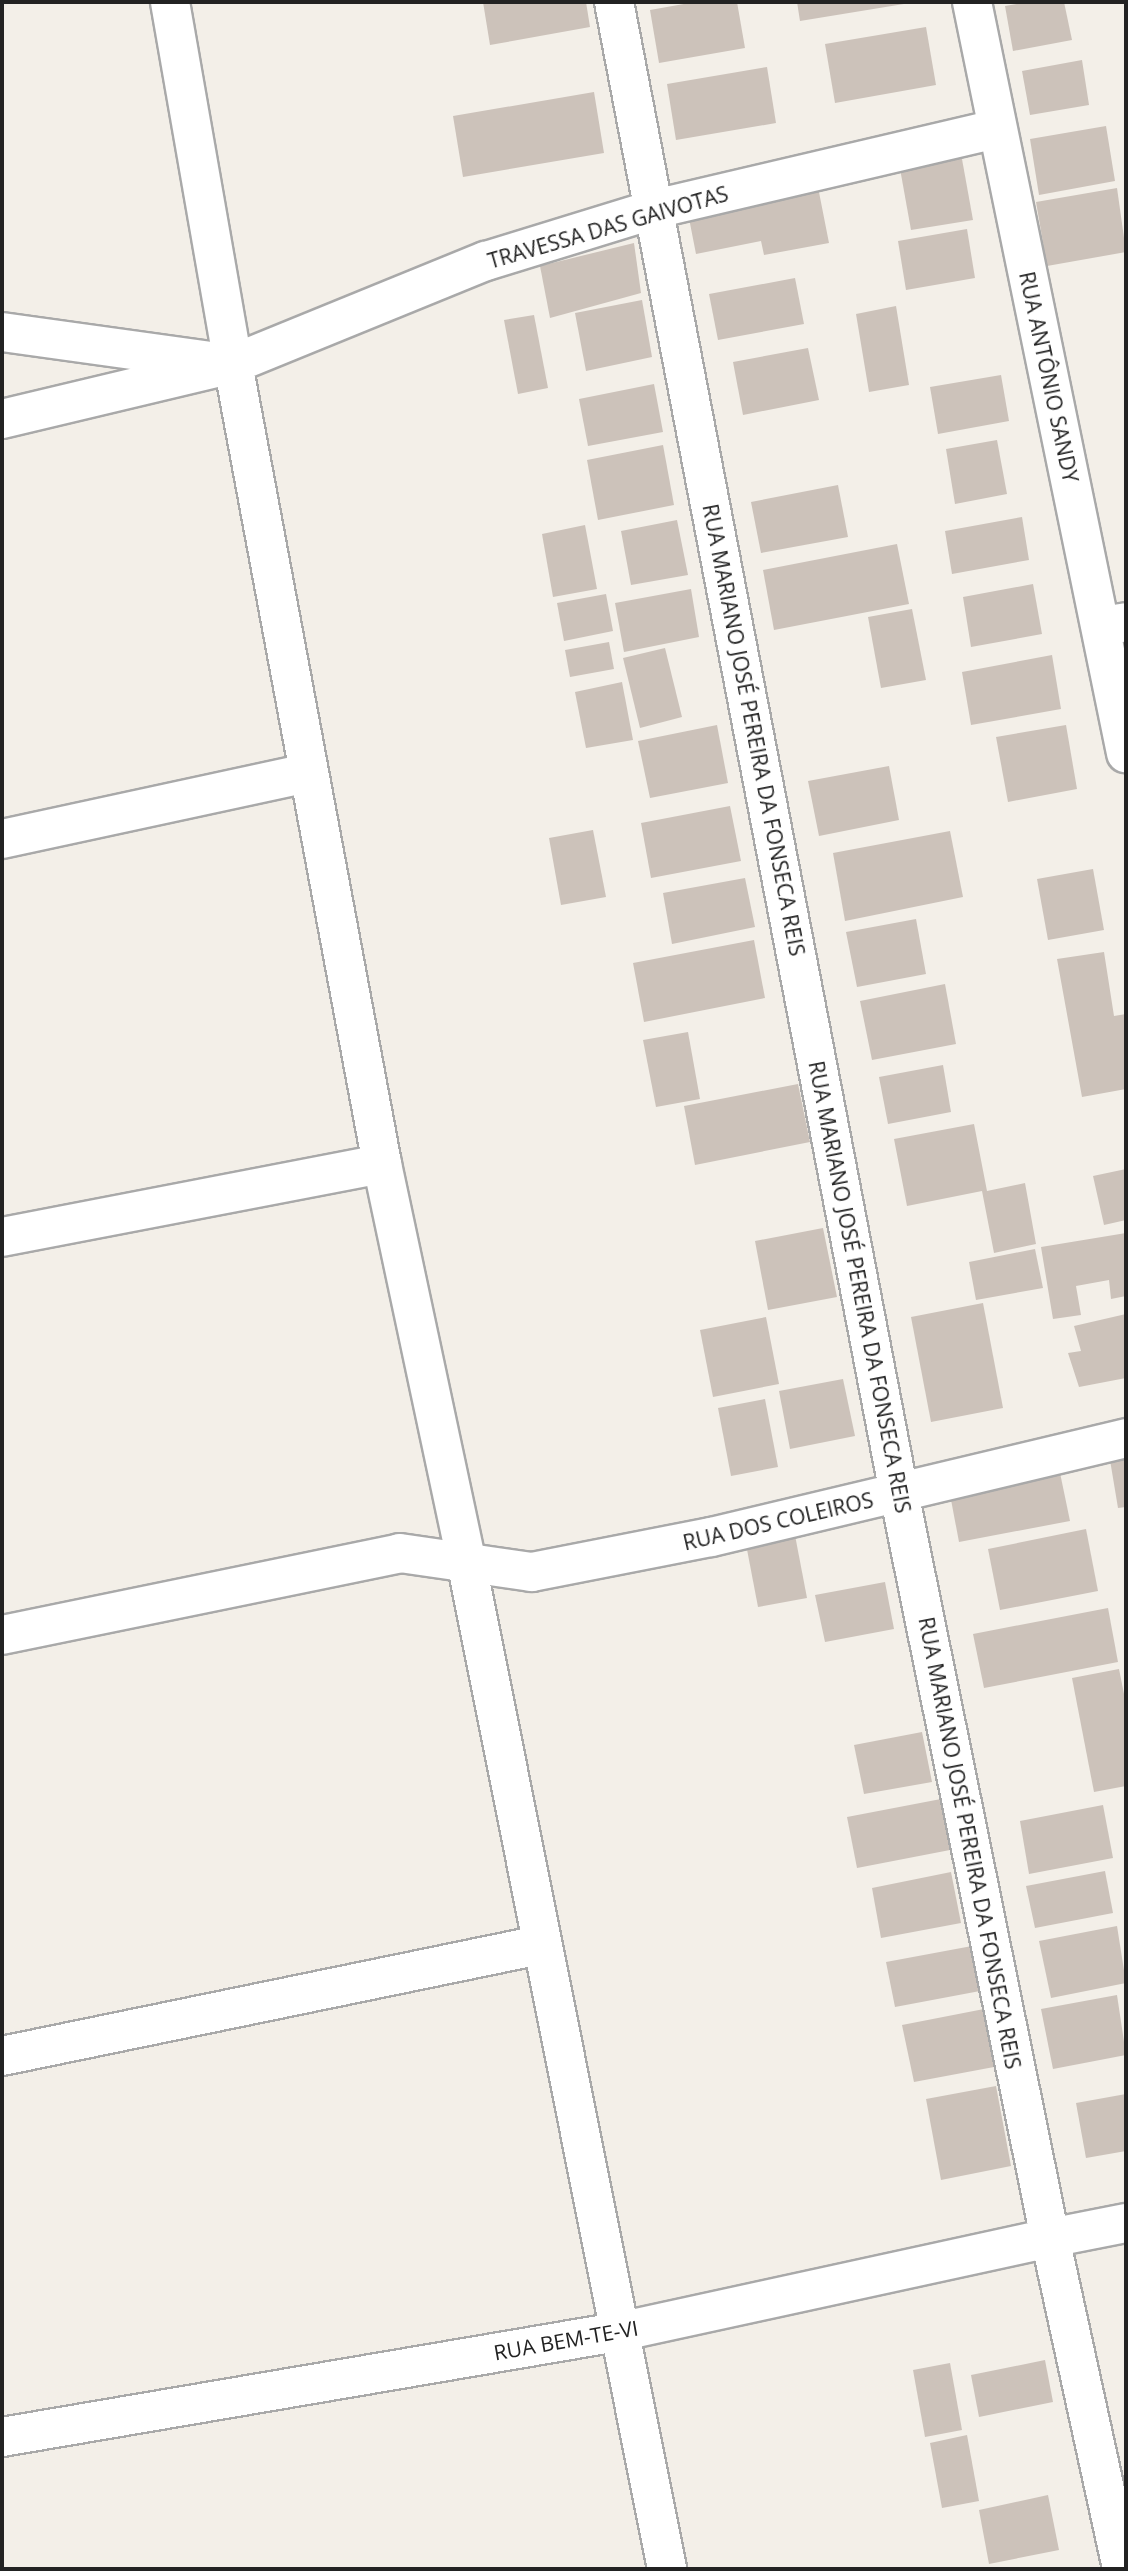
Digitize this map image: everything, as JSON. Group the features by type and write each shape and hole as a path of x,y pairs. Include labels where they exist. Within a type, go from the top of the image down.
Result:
{"street":[{"path":"170,2 233,364 382,1164 467,1565 540,1945 622,2330 667,2569"},
{"name":"RUA MARIANO JOSÉ PEREIRA DA FONSECA REIS","path":"614,2 899,1493 1050,2238 1122,2569"},
{"name":"RUA ANTÔNIO SANDY","path":"972,2 996,129 1114,624 1126,753"},
{"name":"TRAVESSA DAS GAIVOTAS","path":"2,419 233,364 486,261 655,209 996,129"},
{"path":"2,332 233,364"},
{"path":"2,839 308,773"},
{"path":"2,1237 382,1164"},
{"name":"RUA DOS COLEIROS","path":"2,1635 400,1553 467,1565 532,1572 711,1537 1126,1438"},
{"path":"2,2056 540,1945"},
{"name":"RUA BEM-TE-VI","path":"2,2437 622,2330 1126,2223"}],"building":[{"path":"483,2 586,2 590,27 490,45"},
{"path":"695,2 737,2 745,48 659,63 650,10"},
{"path":"797,2 910,2 910,3 800,21"},
{"path":"1028,2 1064,2 1072,40 1013,51 1005,6"},
{"path":"926,27 936,85 835,103 825,44"},
{"path":"1082,60 1089,105 1030,115 1022,71"},
{"path":"767,67 776,123 676,140 667,84"},
{"path":"594,92 604,153 463,177 453,116"},
{"path":"1106,126 1115,181 1039,195 1030,139"},
{"path":"960,148 973,220 911,230 899,163"},
{"path":"817,182 829,243 764,255 761,241 696,254 687,208"},
{"path":"1117,188 1126,252 1047,266 1036,202"},
{"path":"967,229 975,278 906,290 898,241"},
{"path":"634,243 641,293 550,318 540,266"},
{"path":"795,278 804,324 718,340 709,294"},
{"path":"642,300 652,357 586,371 575,313"},
{"path":"896,306 909,385 869,392 856,314"},
{"path":"534,315 548,388 518,394 504,320"},
{"path":"808,348 819,400 743,415 733,362"},
{"path":"1001,375 1009,421 938,434 930,387"},
{"path":"654,384 663,432 588,446 579,399"},
{"path":"997,440 1007,494 955,504 946,449"},
{"path":"663,445 674,505 598,520 587,460"},
{"path":"838,485 848,537 761,553 751,502"},
{"path":"1022,517 1029,560 952,574 945,531"},
{"path":"677,520 688,575 631,585 621,531"},
{"path":"585,525 597,589 553,597 542,534"},
{"path":"897,544 909,604 774,630 763,570"},
{"path":"1033,584 1042,634 971,647 963,597"},
{"path":"691,589 699,637 624,652 615,603"},
{"path":"606,594 613,631 564,641 557,603"},
{"path":"912,609 926,680 881,688 868,617"},
{"path":"609,642 614,669 570,677 565,650"},
{"path":"665,648 682,717 640,728 623,658"},
{"path":"1052,655 1061,709 971,725 962,672"},
{"path":"622,682 633,740 586,748 575,692"},
{"path":"717,725 728,783 650,798 638,741"},
{"path":"1066,725 1077,789 1008,802 996,737"},
{"path":"889,766 899,820 819,836 808,781"},
{"path":"730,806 741,861 651,878 641,823"},
{"path":"593,830 606,897 561,905 549,838"},
{"path":"950,831 963,897 845,921 833,853"},
{"path":"1093,869 1104,930 1048,940 1037,879"},
{"path":"745,878 755,927 672,944 663,893"},
{"path":"916,919 926,974 857,987 846,932"},
{"path":"754,940 765,998 644,1022 633,963"},
{"path":"1104,952 1114,1016 1126,1014 1126,1089 1082,1097 1057,959"},
{"path":"945,984 956,1044 872,1060 860,1001"},
{"path":"688,1032 700,1099 656,1107 643,1040"},
{"path":"943,1065 951,1112 888,1124 879,1077"},
{"path":"798,1084 810,1142 695,1165 684,1106"},
{"path":"974,1124 987,1191 1025,1183 1036,1244 994,1253 982,1191 907,1206 894,1139"},
{"path":"1126,1169 1126,1220 1104,1225 1093,1176"},
{"path":"823,1228 837,1297 768,1310 755,1241"},
{"path":"1126,1233 1126,1296 1111,1299 1109,1280 1076,1286 1081,1315 1053,1319 1041,1247"},
{"path":"1035,1249 1043,1288 976,1300 969,1262"},
{"path":"983,1303 1003,1408 931,1422 911,1317"},
{"path":"1126,1314 1126,1378 1079,1387 1068,1353 1081,1351 1074,1326"},
{"path":"766,1317 779,1384 713,1397 700,1330"},
{"path":"843,1379 855,1436 790,1449 779,1391"},
{"path":"765,1399 778,1467 731,1476 718,1408"},
{"path":"1126,1445 1126,1507 1118,1508 1108,1448"},
{"path":"1059,1468 1070,1521 959,1542 949,1489"},
{"path":"1086,1529 1098,1591 1000,1610 988,1549"},
{"path":"794,1530 807,1598 758,1607 745,1539"},
{"path":"885,1582 894,1629 825,1642 815,1595"},
{"path":"1108,1608 1118,1662 984,1688 973,1634"},
{"path":"1119,1669 1126,1704 1126,1786 1094,1792 1072,1678"},
{"path":"922,1732 932,1782 864,1794 854,1745"},
{"path":"941,1799 950,1850 857,1868 847,1817"},
{"path":"1103,1805 1113,1858 1029,1874 1020,1821"},
{"path":"1105,1871 1113,1913 1035,1928 1026,1886"},
{"path":"951,1872 961,1923 881,1938 872,1888"},
{"path":"1117,1926 1126,1983 1051,1998 1039,1941"},
{"path":"972,1946 980,1991 895,2007 886,1962"},
{"path":"1117,1995 1126,2055 1053,2069 1041,2009"},
{"path":"984,2009 994,2067 914,2082 902,2025"},
{"path":"996,2086 1011,2166 941,2180 926,2099"},
{"path":"1126,2094 1126,2151 1086,2158 1076,2103"},
{"path":"1045,2360 1053,2402 979,2417 971,2375"},
{"path":"950,2363 962,2430 925,2437 913,2370"},
{"path":"967,2435 979,2501 942,2508 930,2443"},
{"path":"1048,2495 1059,2550 989,2564 979,2510"}]}
